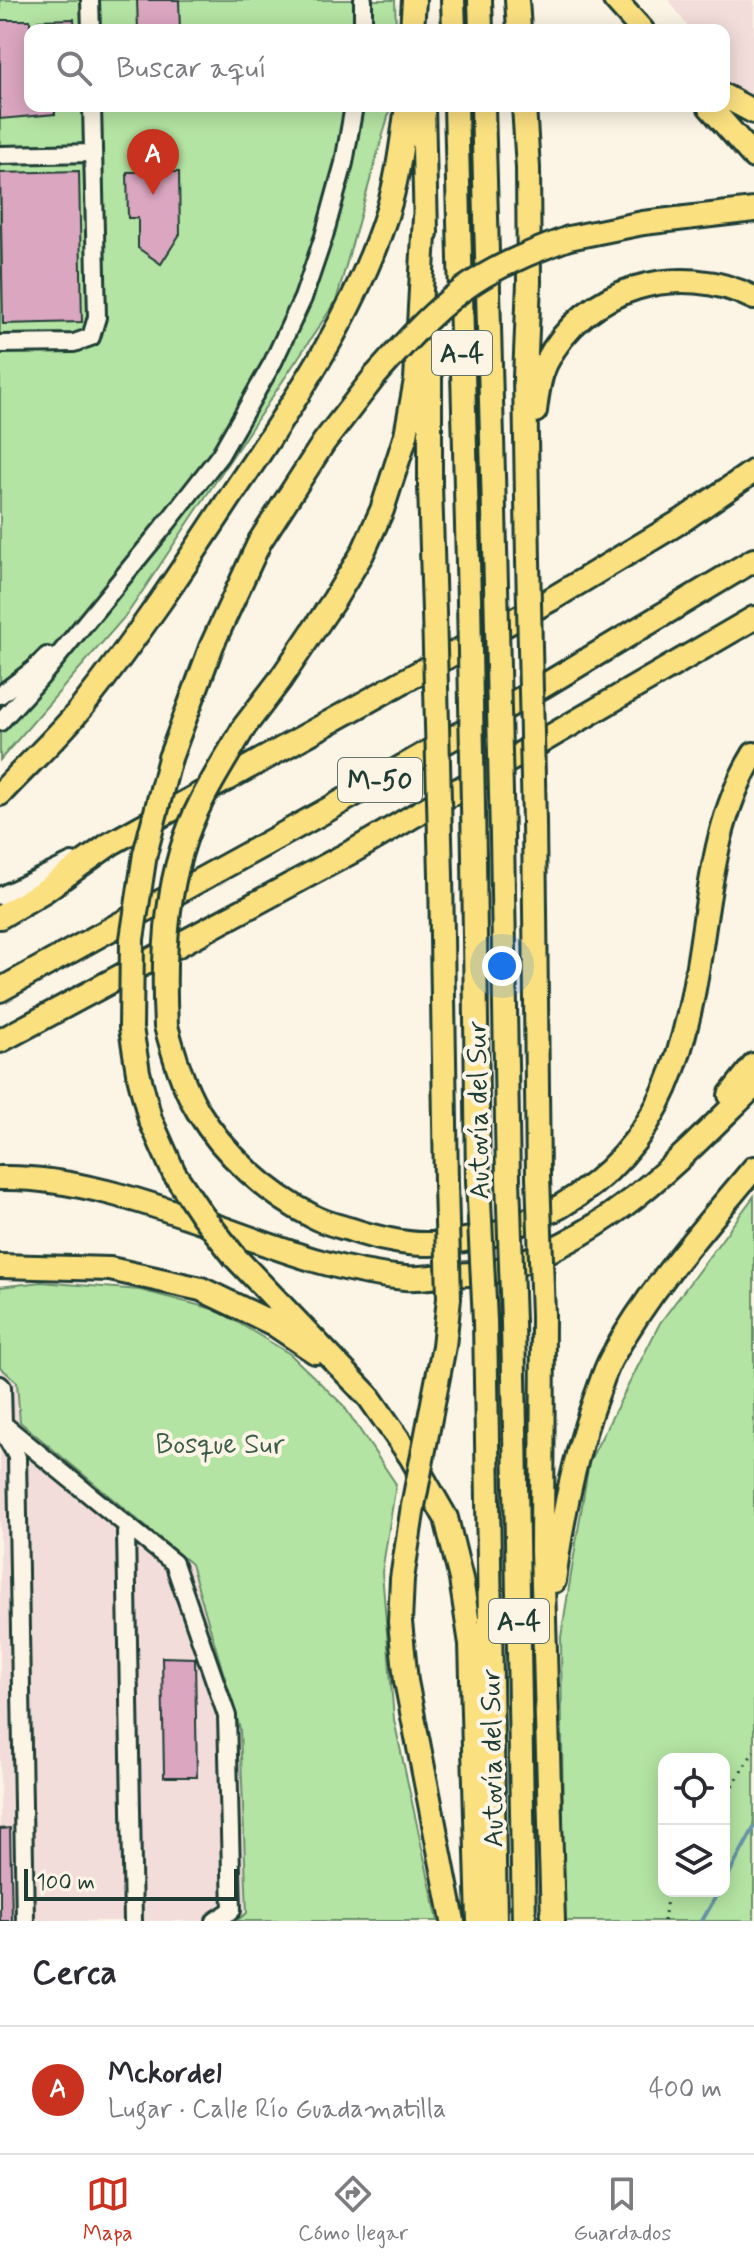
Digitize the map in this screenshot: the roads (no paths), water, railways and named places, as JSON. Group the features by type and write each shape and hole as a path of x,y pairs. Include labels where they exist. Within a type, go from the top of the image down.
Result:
{"highway":[{"path":"412,24 414,0"},
{"path":"421,0 422,24"},
{"path":"453,0 454,24"},
{"path":"480,0 481,24"},
{"path":"517,0 519,24"},
{"path":"615,0 637,24"},
{"path":"730,99 754,112"},
{"path":"0,794 81,708 164,597 325,350 371,257 387,211 399,165 406,112"},
{"path":"423,112 449,1298 444,1346 413,1506 400,1622 406,1681 453,1921"},
{"name":"Autovía del Sur","path":"456,112 469,601 478,1181 485,1321 495,1921"},
{"name":"Autovía del Sur","path":"483,112 513,1322 524,1921"},
{"path":"524,112 529,268 525,377 543,1315 542,1551 553,1921"},
{"path":"714,112 754,157"},
{"path":"479,1921 471,1644 461,1579 446,1518 411,1457 369,1397 235,1257 174,1173 150,1119 131,1028 132,939 145,854 170,758 212,645 260,541 324,442 375,376 425,321 473,283 522,256 569,238 643,223 754,210"},
{"path":"425,217 416,380 406,435 382,510 362,554 334,600 244,727 199,804 178,863 165,937 163,982 166,1026 178,1068 197,1110 223,1145 264,1186 313,1217 368,1236 428,1244 496,1234 561,1206 607,1173 659,1106 679,1058 696,982 712,871 724,821 744,770 754,754"},
{"path":"527,488 538,391 546,364 575,322 597,305 623,293 673,279 697,280 736,288 754,298"},
{"path":"550,600 683,520 754,471"},
{"path":"0,917 44,891 110,844 754,490"},
{"name":"M-50","path":"0,990 354,795 754,560"},
{"name":"M-50","path":"0,1041 355,850 754,618"},
{"path":"666,1173 754,1065"},
{"path":"0,1178 91,1188 155,1205 279,1249 350,1270 408,1278 493,1272 562,1246 606,1220 666,1173 754,1086"},
{"path":"545,1645 562,1520 582,1435 610,1360 638,1315 687,1248 754,1168"},
{"path":"4,1266 110,1269 201,1289 272,1323 342,1371"}],"street":[{"path":"90,0 91,24"},
{"path":"363,0 363,24"},
{"path":"0,344 74,343 91,337 97,317 92,112"},
{"path":"0,722 126,574 220,455 273,362 303,298 344,163 353,112"},
{"path":"0,155 93,153"},
{"path":"0,695 34,669 126,574"},
{"path":"0,896 110,844"},
{"path":"0,1385 3,1434 17,1457 25,1921"},
{"path":"3,1424 174,1563 227,1716 232,1910 215,1921"},
{"path":"129,1527 126,1532 133,1921"}],"waterway":[{"path":"730,1872 754,1828"},
{"path":"702,1921 716,1897"}],"place":[{"name":"Mckordel","path":"153,195"}],"park label":[{"name":"Bosque Sur","path":"220,1443"}]}
